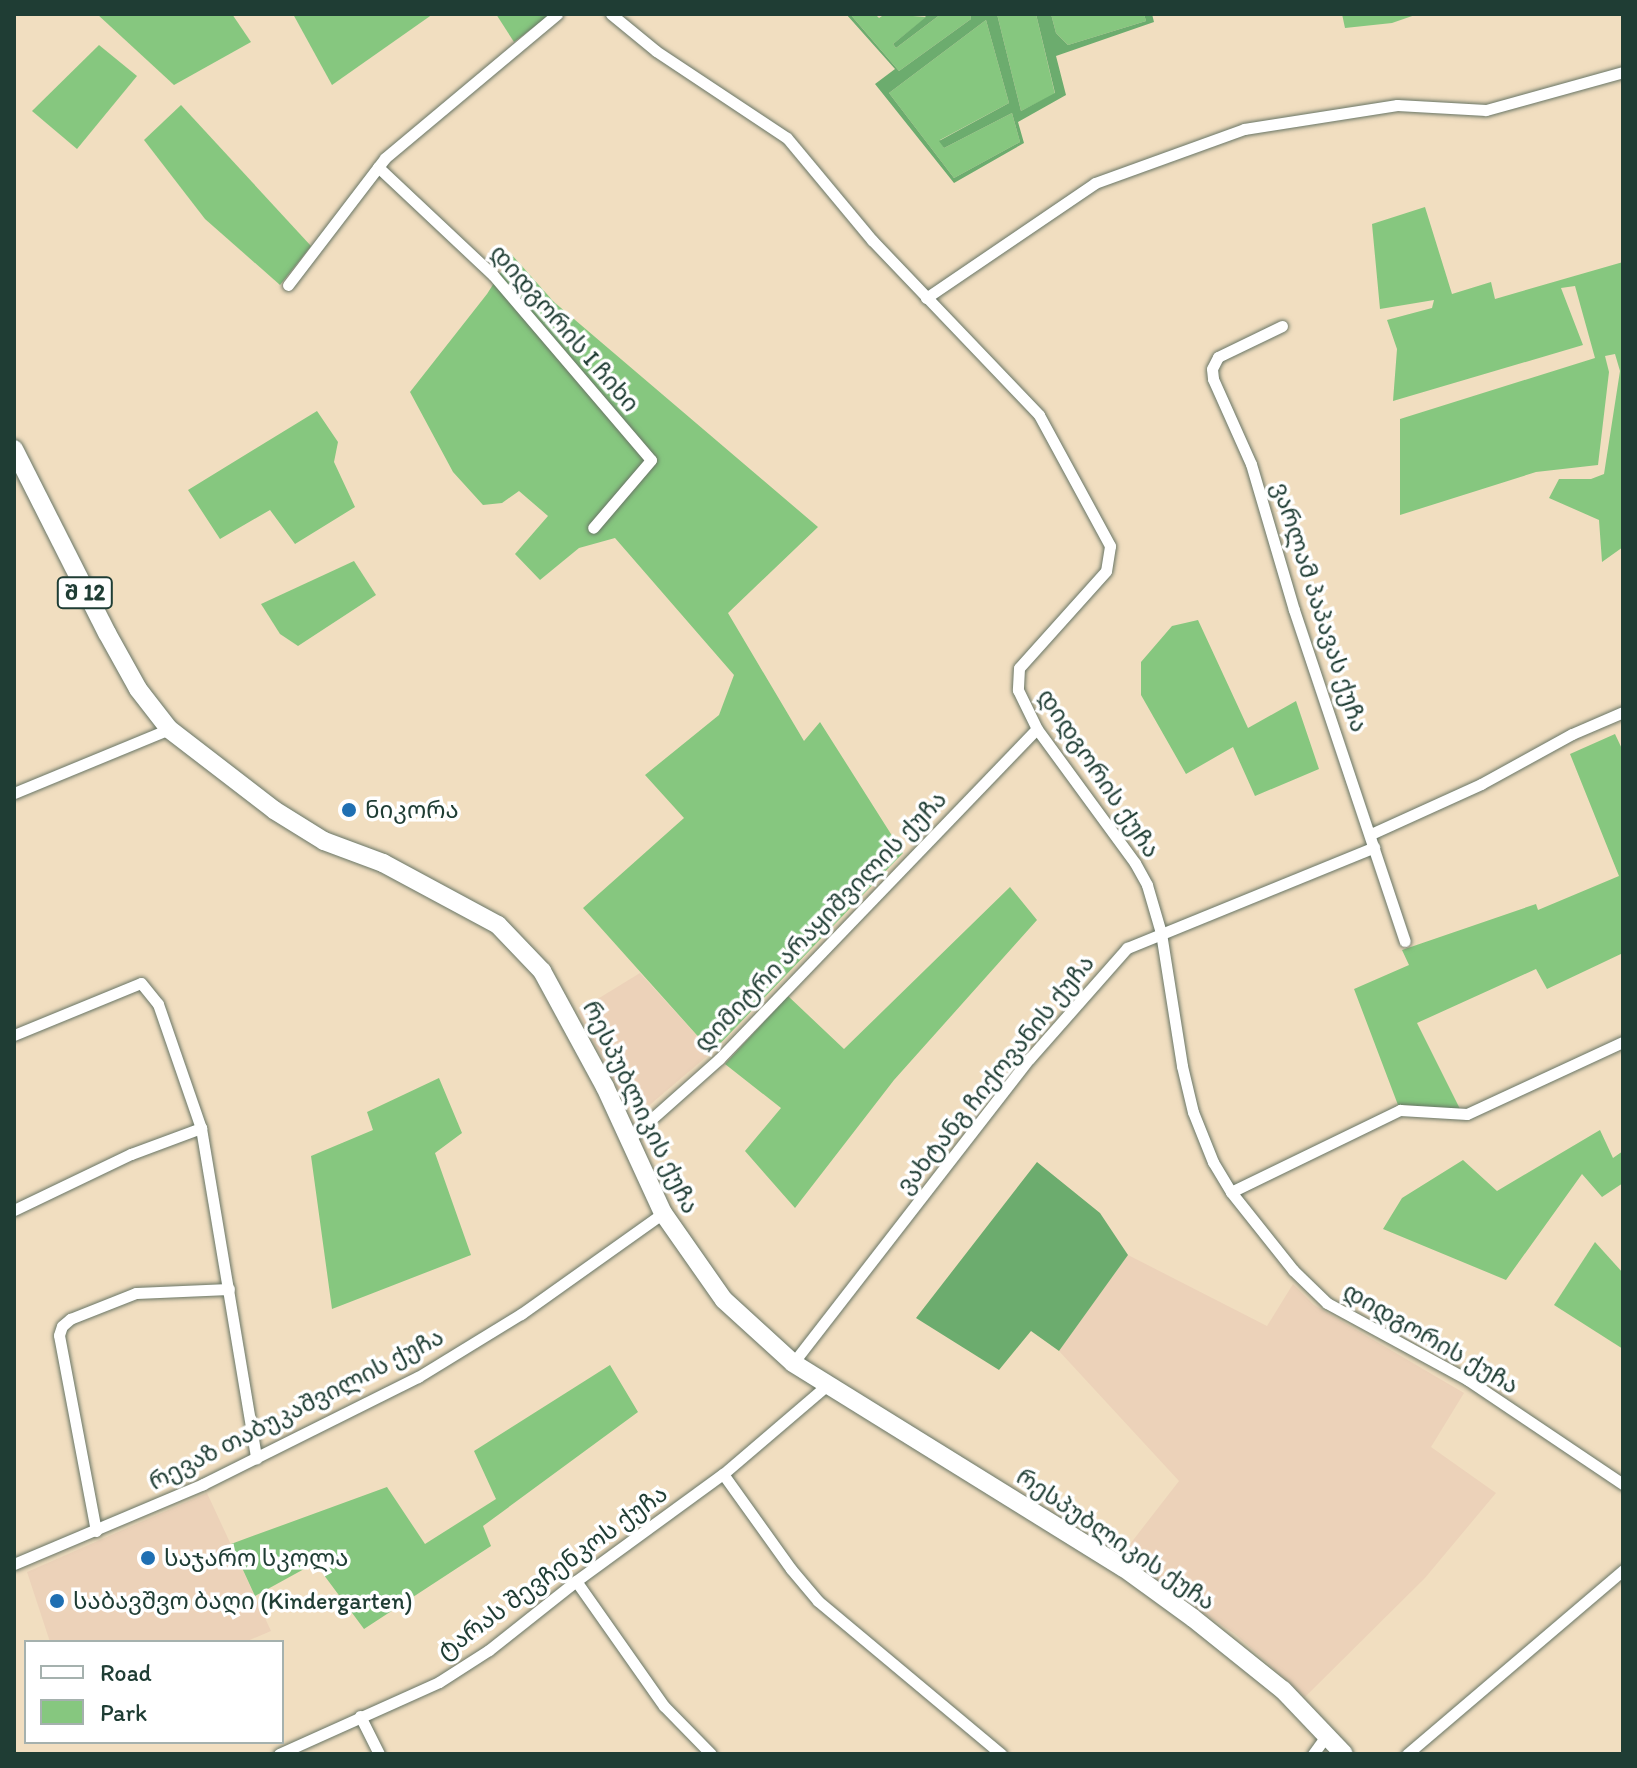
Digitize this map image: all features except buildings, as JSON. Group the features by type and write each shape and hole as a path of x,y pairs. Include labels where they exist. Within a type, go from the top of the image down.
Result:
{"main road":[{"name":"რესპუბლიკის ქუჩა","path":"14,449 54,534 113,645 138,689 169,729 274,810 324,841 383,863 498,925 542,971 561,1000 663,1213 724,1300 793,1363 826,1386 1124,1568 1283,1690 1344,1754"}],"street":[{"path":"288,285 378,167 557,14"},
{"name":"დიდგორის ქუჩა","path":"611,14 656,51 787,138 926,298 1039,415 1110,546 1106,571 1019,668 1018,690 1037,729 1135,863 1147,885 1161,933 1182,1066 1193,1112 1213,1162 1231,1192 1293,1270 1327,1303 1468,1380 1623,1484"},
{"path":"926,298 1095,183 1244,129 1397,105 1486,110 1623,72"},
{"name":"დიდგორის I ჩიხი","path":"378,167 493,275 651,460 593,528"},
{"name":"ვარლამ პაპავას ქუჩა","path":"1282,326 1218,357 1212,369 1213,379 1251,464 1294,610 1405,941"},
{"path":"1371,834 1481,784 1572,734 1623,712"},
{"path":"14,793 169,729"},
{"name":"დიმიტრი არაყიშვილის ქუჩა","path":"629,1139 719,1059 1037,729"},
{"name":"ვახტანგ ჩიქოვანის ქუჩა","path":"793,1363 1030,1058 1127,948 1374,847"},
{"path":"14,1035 141,983 158,1004 201,1128 256,1458"},
{"path":"1231,1192 1400,1110 1467,1114 1623,1042"},
{"path":"14,1210 131,1154 201,1128"},
{"name":"რევაზ თაბუკაშვილის ქუჩა","path":"14,1564 96,1531 256,1458 418,1377 521,1314 663,1213"},
{"path":"96,1531 59,1335 62,1326 70,1319 136,1293 229,1289"},
{"name":"ტარას შევჩენკოს ქუჩა","path":"279,1754 439,1682 489,1650 576,1581 723,1474 826,1386"},
{"path":"723,1474 791,1569 818,1601 1001,1754"},
{"path":"1407,1754 1623,1570"},
{"path":"576,1581 664,1706 711,1754"},
{"path":"360,1716 379,1754"},
{"path":"1313,1754 1326,1736"}],"shaded area":[{"path":"640,973 712,1052 638,1115 627,1107 578,1011"},
{"path":"1128,1255 1267,1326 1293,1284 1314,1305 1464,1393 1431,1447 1496,1493 1425,1578 1305,1697 1235,1634 1120,1557 1179,1481 1059,1351"},
{"name":"საჯარო სკოლა","path":"207,1493 271,1631 250,1640 49,1640 27,1572"}],"green space":[{"path":"97,14 232,14 251,42 174,85"},
{"path":"293,14 433,14 332,85"},
{"path":"496,14 551,14 514,42"},
{"path":"846,14 850,14 899,71 971,19 970,14 997,14 1021,111 1055,93 1036,14 1051,14 1056,33 1068,45 1146,21 1144,14 1152,14 1154,22 1056,56 1066,95 1018,122 1024,143 954,183 875,84 895,69","holes":["986,20 1009,103 939,141 944,148 1012,113 1020,142 954,178 889,93"]},
{"path":"850,14 875,14 879,18 885,14 927,17 893,44 896,48 941,14 970,14 971,19 899,71"},
{"path":"923,14 941,14 896,48 893,44 926,17"},
{"path":"997,14 1036,14 1055,94 1021,111"},
{"path":"1051,14 1144,14 1146,21 1068,45 1056,33"},
{"path":"1342,14 1418,14 1392,23 1345,28"},
{"path":"986,20 1009,103 940,140 944,148 1012,113 1020,142 954,178 889,93"},
{"path":"99,45 137,76 77,149 32,111"},
{"path":"181,105 311,246 280,285 205,219 144,140"},
{"path":"1425,207 1452,294 1491,282 1495,299 1623,262 1623,547 1602,562 1599,520 1549,498 1559,479 1591,479 1604,474 1620,371 1615,354 1605,356 1609,372 1598,465 1536,472 1400,515 1400,419 1595,358 1575,286 1561,288 1583,345 1393,401 1397,349 1387,320 1432,308 1434,300 1380,309 1372,224"},
{"path":"512,255 554,302 818,527 728,613 804,741 820,722 903,853 712,1052 583,908 684,818 645,775 719,715 734,675 615,538 579,548 540,580 515,554 548,516 519,491 502,503 483,505 453,472 410,392 487,294"},
{"path":"317,411 338,442 334,462 355,507 295,544 270,510 220,539 188,490"},
{"path":"354,561 376,595 298,646 280,634 261,604"},
{"path":"1198,620 1248,728 1296,701 1319,769 1255,796 1233,747 1186,774 1141,695 1141,662 1172,626"},
{"path":"1615,734 1623,751 1623,953 1547,989 1536,969 1417,1023 1460,1109 1398,1105 1354,989 1409,965 1402,950 1536,904 1538,910 1619,876 1570,754"},
{"path":"1010,887 1037,920 894,1080 795,1208 745,1151 781,1108 725,1064 788,996 844,1049"},
{"path":"439,1078 462,1133 435,1153 471,1255 332,1309 311,1156 373,1130 367,1112"},
{"path":"1600,1130 1613,1158 1623,1151 1623,1183 1602,1197 1582,1174 1506,1280 1383,1229 1402,1198 1463,1160 1497,1191"},
{"path":"1037,1162 1100,1213 1128,1255 1059,1351 1031,1331 999,1370 916,1318"},
{"path":"1595,1242 1623,1273 1623,1349 1554,1305"},
{"path":"610,1365 638,1412 483,1526 491,1546 364,1629 315,1563 255,1596 231,1544 387,1487 425,1544 496,1499 474,1451"}],"place":[{"name":"ნიკორა","path":"349,810"},
{"name":"საჯარო სკოლა","path":"148,1558"},
{"name":"საბავშვო ბაღი (Kindergarten)","path":"57,1601"}]}
